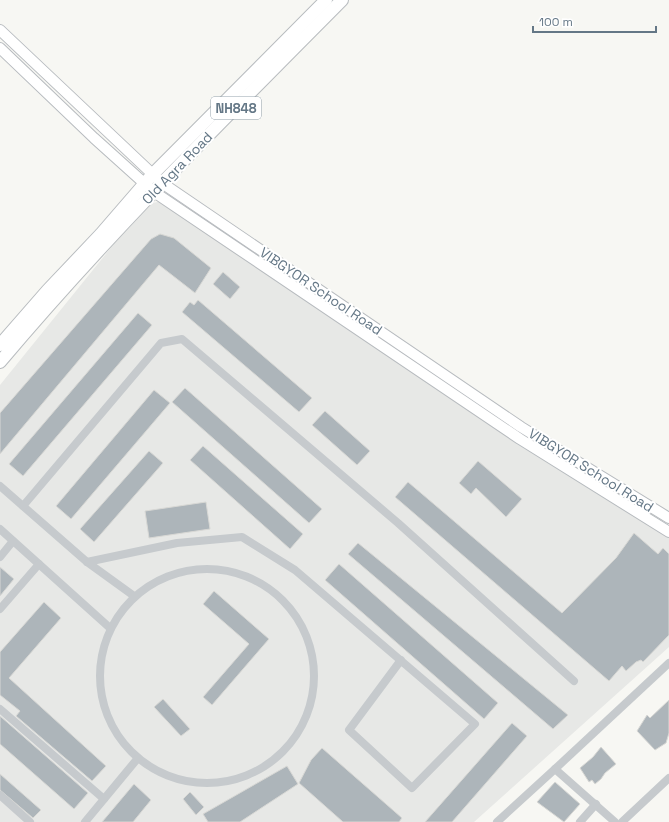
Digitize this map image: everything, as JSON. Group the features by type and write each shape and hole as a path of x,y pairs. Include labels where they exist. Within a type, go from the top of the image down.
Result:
{"highway":[{"name":"NH848","path":"0,346 326,0"},
{"name":"Old Agra Road","path":"0,362 56,295 130,218 153,183 342,0"}],"main road":[{"name":"VIBGYOR School Road","path":"0,30 153,183 521,427 669,518"},
{"name":"VIBGYOR School Road","path":"0,48 153,183 466,403 520,439 669,532"},
{"path":"466,403 472,394"}],"street":[{"path":"23,506 161,343 182,339 398,523 574,681"},
{"path":"0,486 87,562 134,596"},
{"path":"0,529 110,628"},
{"path":"87,562 177,543 242,537 295,570 401,660 475,724 412,788 349,730 401,660"},
{"path":"0,557 13,541"},
{"path":"0,609 38,564"},
{"path":"206,569 239,574 258,582 279,597 296,617 308,641 314,667 313,693 306,718 293,741 274,760 252,774 227,782 200,784 174,779 150,768 130,751 113,730 103,706 99,680 100,660 110,628 120,611 134,596 156,581 180,572 206,569"},
{"path":"497,822 669,663"},
{"path":"0,709 104,799"},
{"path":"85,822 138,758"},
{"path":"555,769 615,822"},
{"path":"622,822 669,778"},
{"path":"0,795 30,822"},
{"path":"580,822 596,804"}],"shaded area":[{"path":"162,201 176,203 194,212 466,401 669,530 669,647 474,822 0,822 0,385 143,208 153,203"}],"building":[{"path":"160,234 174,238 211,268 195,293 159,265 0,454 0,413 151,239"},
{"path":"223,272 240,287 230,299 213,284"},
{"path":"198,300 312,398 299,412 182,312 190,302 194,305"},
{"path":"138,313 152,325 23,476 9,464"},
{"path":"185,388 322,509 309,523 172,402"},
{"path":"154,390 170,403 71,519 56,506"},
{"path":"325,411 370,451 357,465 312,425"},
{"path":"203,446 303,534 290,549 190,460"},
{"path":"149,451 163,463 94,542 80,529"},
{"path":"478,461 522,499 506,517 476,488 471,494 459,483"},
{"path":"408,482 562,613 616,558 634,533 658,554 663,548 669,554 669,635 643,662 641,660 636,662 626,671 622,666 609,681 395,497"},
{"path":"206,502 210,529 149,538 145,511"},
{"path":"358,543 568,715 553,729 348,554"},
{"path":"339,564 498,703 484,719 325,580"},
{"path":"0,567 14,579 0,596"},
{"path":"214,591 269,639 212,705 203,697 249,644 203,604"},
{"path":"44,602 61,618 9,678 106,766 92,781 16,716 20,711 0,695 0,652"},
{"path":"163,699 190,729 181,736 154,707"},
{"path":"669,700 669,733 666,743 655,750 637,731 647,715 650,718"},
{"path":"0,716 88,793 74,809 0,744"},
{"path":"512,723 527,736 452,822 425,822"},
{"path":"601,747 616,764 595,784 592,780 589,782 580,768 593,757"},
{"path":"322,748 402,818 399,822 343,822 299,783 311,760"},
{"path":"287,766 298,784 240,822 208,822 203,814"},
{"path":"0,774 41,810 33,818 0,790"},
{"path":"555,782 580,804 564,822 537,802"},
{"path":"134,784 151,800 133,822 102,822"},
{"path":"190,792 204,807 196,815 183,799"}]}
